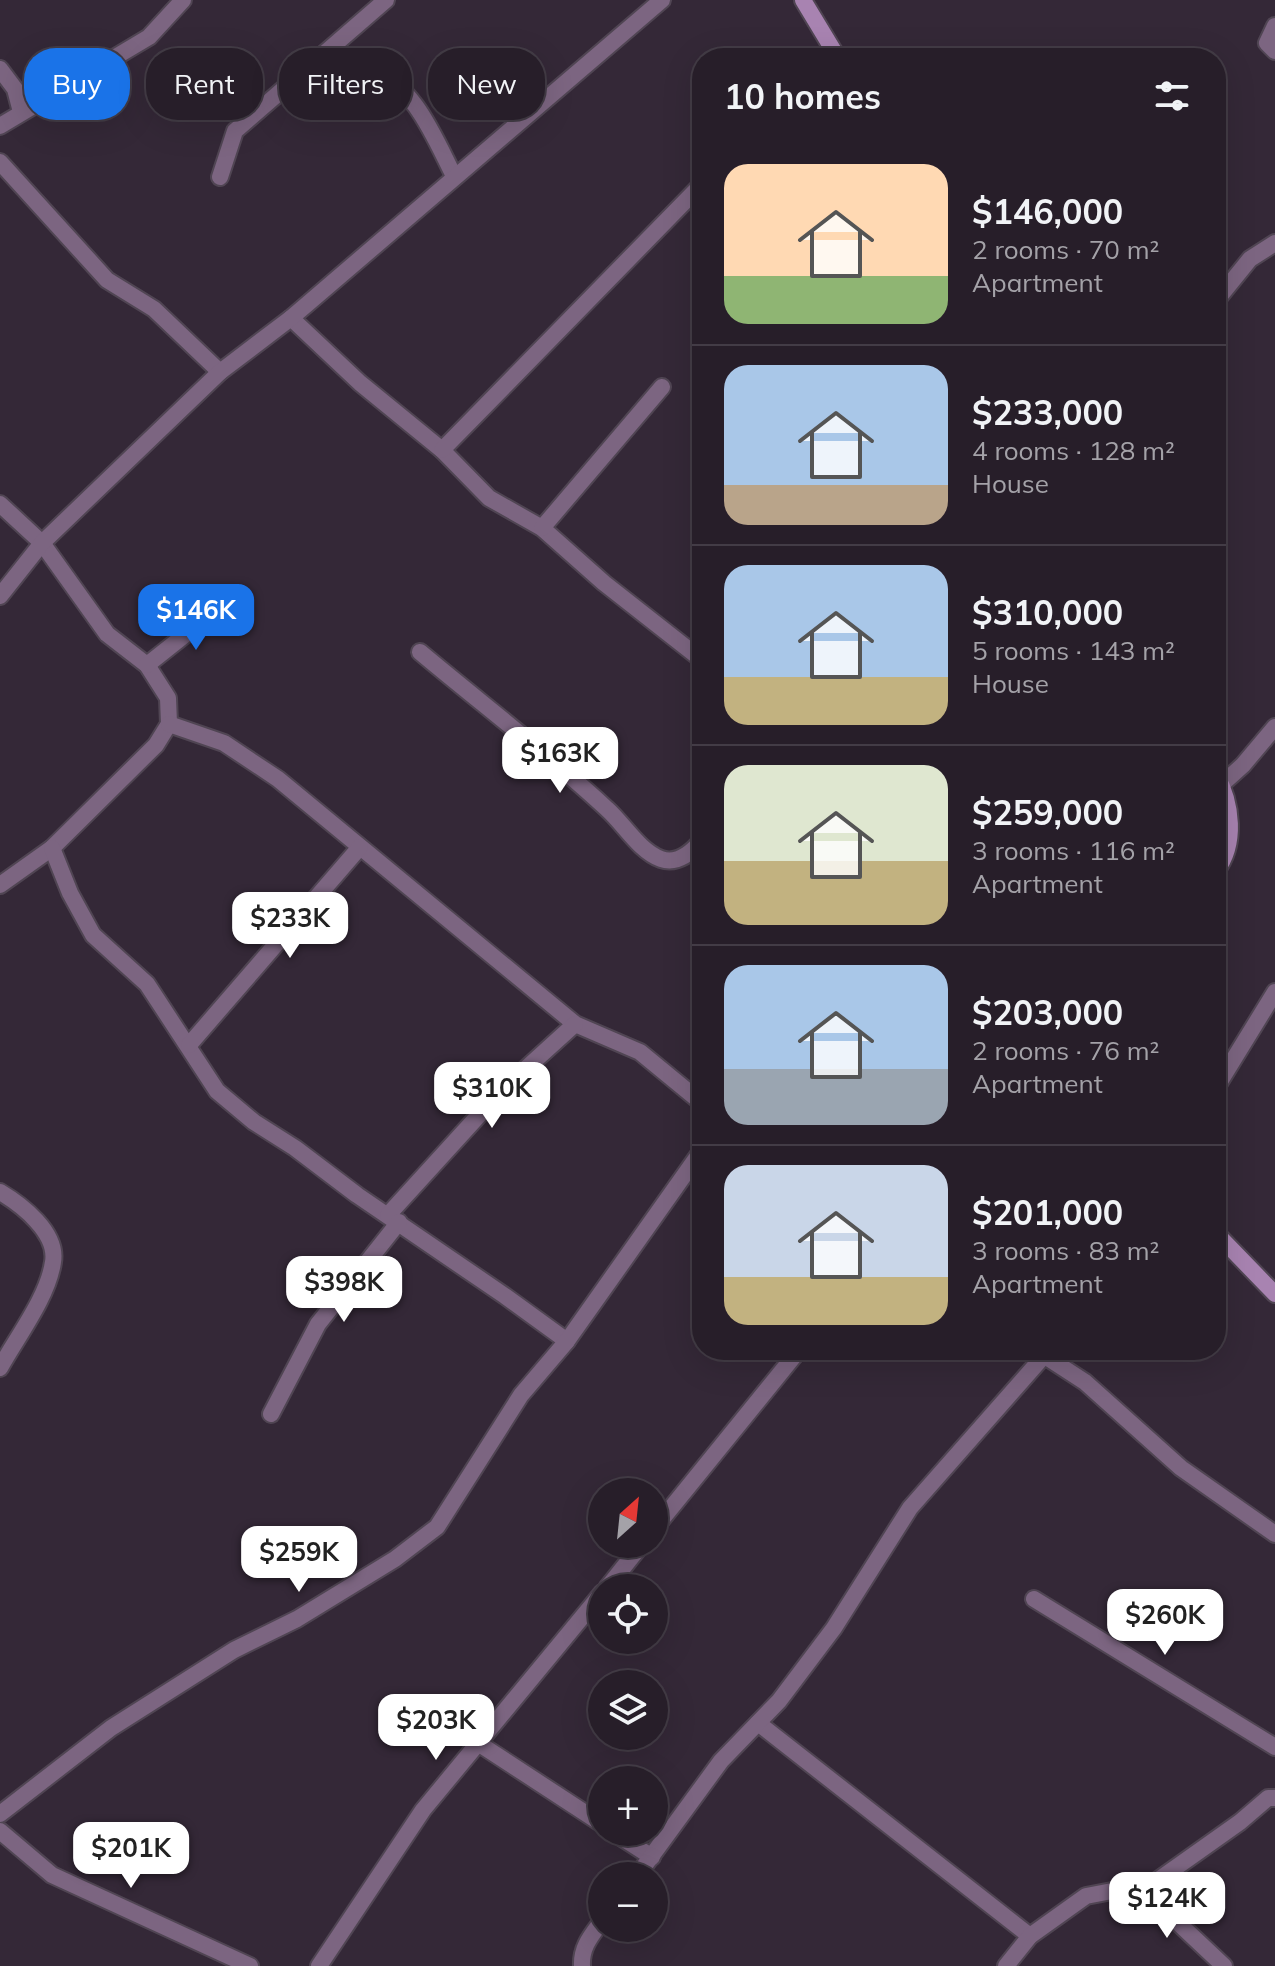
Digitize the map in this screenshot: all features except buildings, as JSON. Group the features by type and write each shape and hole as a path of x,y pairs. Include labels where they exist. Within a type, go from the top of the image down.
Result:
{"street":[{"path":"0,126 149,37 183,0"},
{"path":"333,48 386,0"},
{"path":"0,596 42,543 220,372 291,318 662,0"},
{"path":"803,0 832,48"},
{"path":"1275,26 1267,43 1275,51"},
{"path":"0,69 15,89 21,112"},
{"path":"220,177 235,131 279,94"},
{"path":"412,102 454,176"},
{"path":"0,162 107,280 154,309 220,372"},
{"path":"442,450 692,194"},
{"path":"1226,289 1250,259 1275,243"},
{"path":"291,318 360,383 442,450 489,498 542,528 604,583 692,652"},
{"path":"542,528 662,387"},
{"path":"0,504 42,543 107,634 147,665 168,698 169,724 156,745 52,848 0,885"},
{"path":"147,665 220,607"},
{"path":"420,652 608,809 653,854 661,859 676,860 692,851"},
{"path":"169,724 224,743 278,779 575,1024 640,1052 692,1095"},
{"path":"1226,775 1243,765 1275,727"},
{"path":"1226,806 1232,829 1226,847"},
{"path":"189,1045 360,847"},
{"path":"52,848 70,893 93,935 147,984 217,1091 254,1122 567,1341"},
{"path":"1226,1072 1275,992"},
{"path":"271,1414 318,1324 394,1218 500,1092 575,1024"},
{"path":"0,1814 111,1728 234,1650 297,1619 395,1559 437,1527 521,1395 567,1341 692,1164"},
{"path":"0,1192 22,1205 47,1233 54,1260 44,1290 0,1368"},
{"path":"1226,1243 1275,1294"},
{"path":"668,1512 791,1360"},
{"path":"648,1862 721,1761 779,1701 834,1628 910,1508 1041,1360"},
{"path":"1056,1360 1181,1468 1275,1534"},
{"path":"618,1574 631,1558"},
{"path":"1034,1599 1275,1747"},
{"path":"319,1966 423,1810 588,1610"},
{"path":"758,1723 1030,1936"},
{"path":"478,1743 588,1815"},
{"path":"1006,1966 1030,1936 1086,1896 1154,1883 1268,1798 1275,1798"},
{"path":"0,1831 52,1875 250,1966"},
{"path":"635,1846 652,1857"},
{"path":"1138,1885 1224,1966"},
{"path":"582,1966 588,1939"}]}
